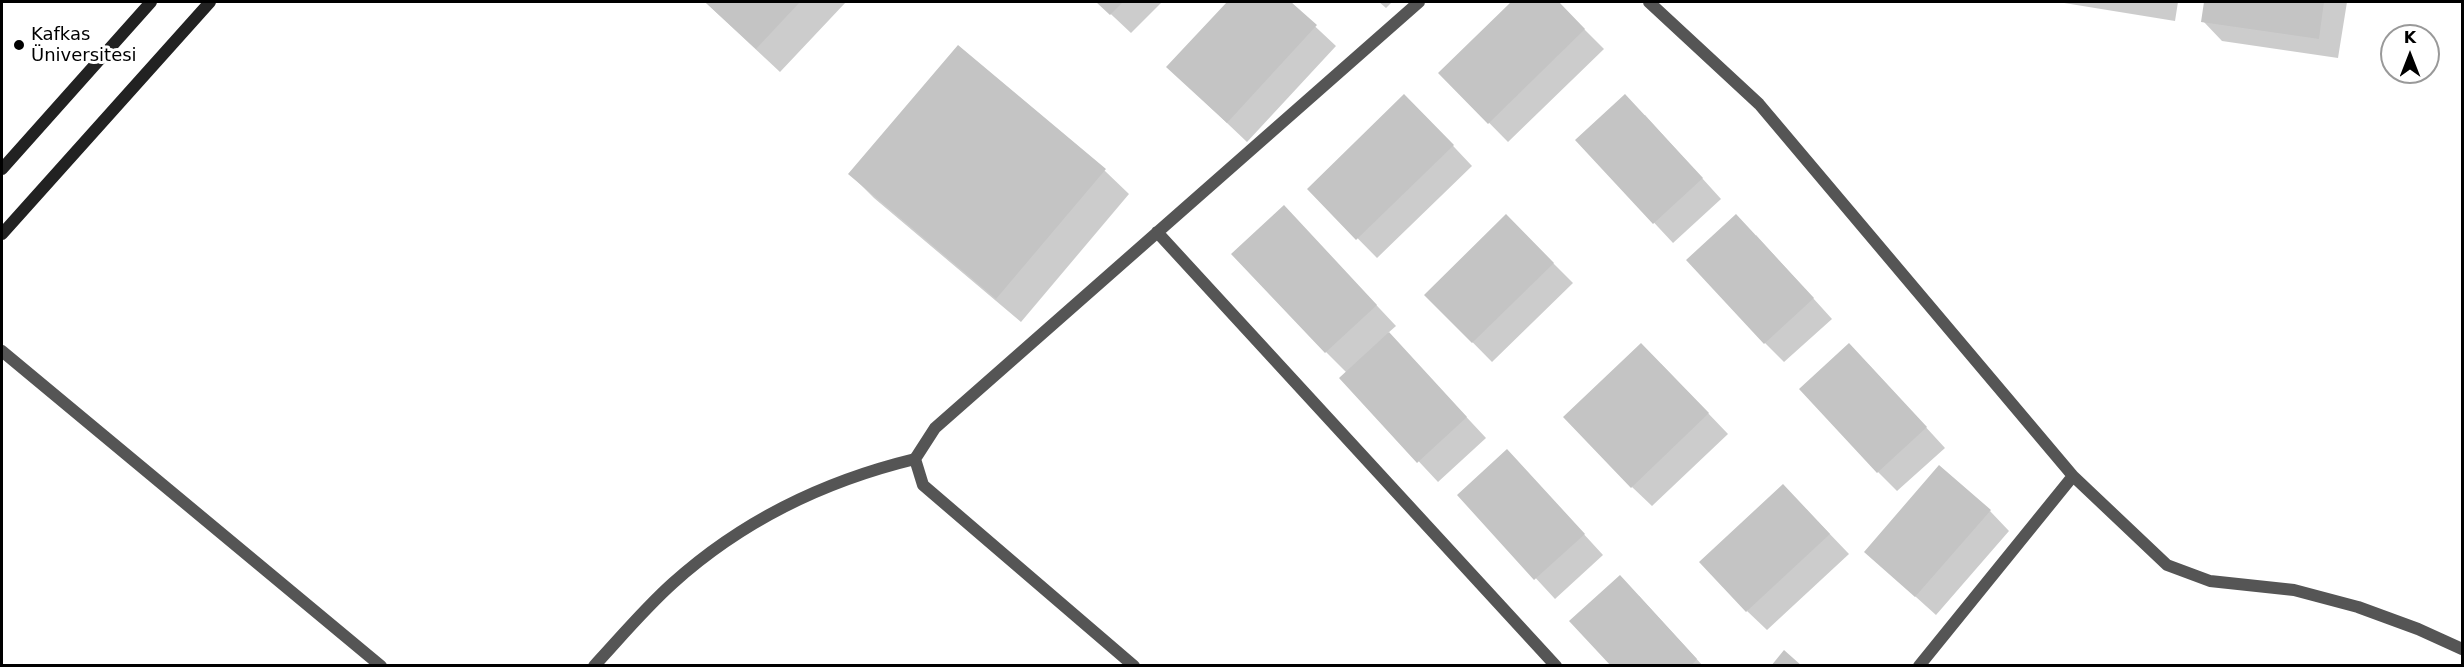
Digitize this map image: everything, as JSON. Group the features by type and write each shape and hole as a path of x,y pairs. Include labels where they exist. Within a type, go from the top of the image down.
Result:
{"street":[{"path":"2,169 151,2"},
{"path":"2,234 210,2"},
{"path":"594,666 671,584 735,534 769,513 823,487 878,468 915,459 935,429 1419,2"},
{"path":"1649,2 1759,104 2073,476 2167,565 2210,581 2294,590 2358,607 2418,629 2463,649"},
{"path":"1157,232 1556,666"},
{"path":"2,351 381,666"},
{"path":"915,459 922,485 1134,666"},
{"path":"1919,666 2073,476"}],"building":[{"path":"705,2 800,2 756,49"},
{"path":"1096,2 1123,2 1110,15"},
{"path":"1227,2 1291,2 1317,25 1227,123 1166,67"},
{"path":"1511,2 1559,2 1585,29 1488,124 1438,73"},
{"path":"2204,2 2324,2 2319,39 2201,22"},
{"path":"958,45 1106,169 996,299 848,174"},
{"path":"1404,94 1454,145 1356,240 1307,189"},
{"path":"1625,94 1703,178 1653,224 1575,140"},
{"path":"1284,205 1377,305 1325,353 1231,254"},
{"path":"1506,214 1554,263 1472,343 1424,295"},
{"path":"1736,214 1814,298 1764,344 1686,260"},
{"path":"1389,332 1467,417 1417,463 1339,378"},
{"path":"1641,343 1709,413 1631,488 1563,417"},
{"path":"1849,343 1927,427 1877,473 1799,389"},
{"path":"1507,449 1585,534 1534,580 1457,495"},
{"path":"1939,465 1991,510 1915,597 1864,552"},
{"path":"1783,484 1830,534 1746,612 1699,562"},
{"path":"1620,575 1697,659 1691,666 1611,666 1569,621"},
{"path":"1784,650 1802,666 1771,666"}],"place":[{"name":"Kafkas Üniversitesi","path":"19,45"}]}
